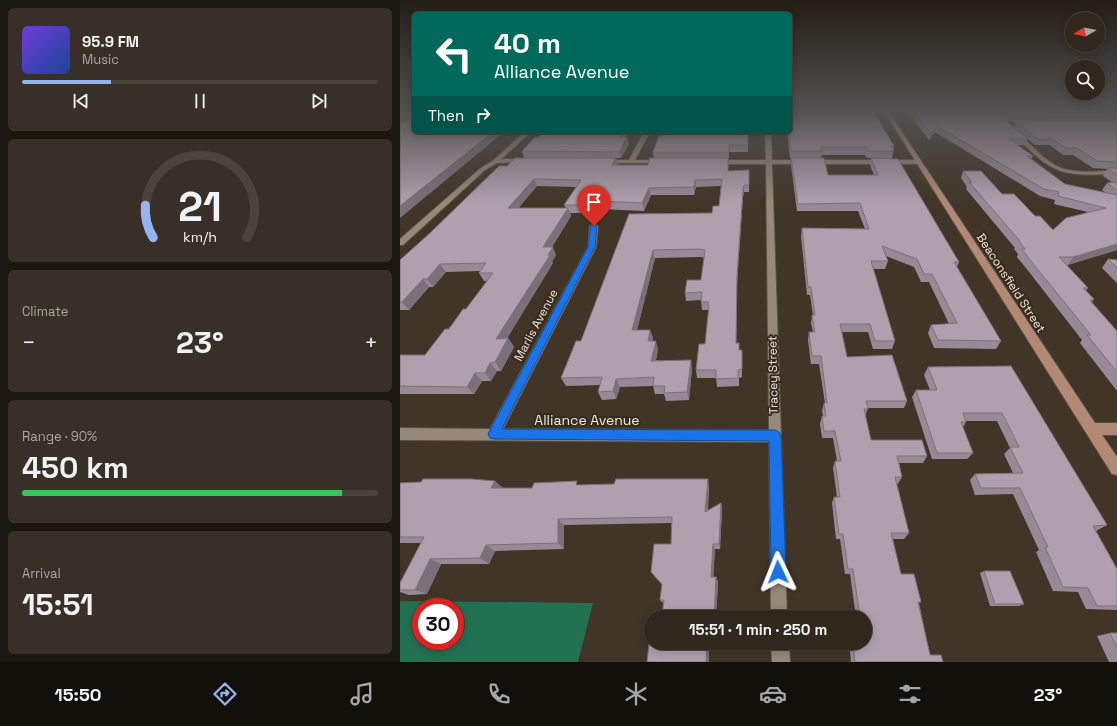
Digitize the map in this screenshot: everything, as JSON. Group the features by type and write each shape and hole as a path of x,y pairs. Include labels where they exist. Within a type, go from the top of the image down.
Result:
{"main road":[{"name":"Beaconsfield Street","path":"905,142 1117,469"},
{"path":"1091,429 1117,429"}],"street":[{"path":"400,243 483,169 496,161 517,142"},
{"path":"631,162 642,142"},
{"name":"Tracey Street","path":"768,142 779,610"},
{"path":"1025,142 1051,164 1068,171 1117,172"},
{"path":"496,161 528,161"},
{"path":"599,162 669,162"},
{"path":"708,162 918,162"},
{"path":"1066,179 1068,171"},
{"name":"Marlis Avenue","path":"494,434 592,247 594,226"},
{"name":"Alliance Avenue","path":"400,434 775,436"},
{"path":"780,650 781,662"}],"green space":[{"path":"400,601 412,601 412,650 464,650 464,602 593,603 578,662 400,662"}],"building":[{"path":"400,142 481,142 400,206"},
{"path":"530,142 624,142 619,152 522,151"},
{"path":"657,142 748,142 748,145 729,145 729,152 653,152"},
{"path":"790,142 892,142 894,146 891,146 894,151 868,151 867,147 821,147 822,151 791,151"},
{"path":"964,142 1013,142 1033,156 1027,156 1065,184 1117,195 1117,244 1073,257 1059,257 1088,288 1083,288 1094,299 1090,300 1092,303 1117,331 1117,372 1087,335 1091,335 1030,260 1022,249 1025,249 1020,241 969,182 972,182 963,171 981,171 1002,194 1014,194 1035,216 1040,216 1053,230 1066,218 1106,208 1058,196 1059,192 1044,189"},
{"path":"1057,142 1117,142 1117,162 1097,161 1077,148 1066,148"},
{"path":"515,158 616,158 612,165 648,165 650,158 728,158 728,171 749,170 749,185 744,185 743,189 737,275 736,343 739,343 739,350 742,350 742,369 738,370 738,378 716,379 716,370 696,370 699,344 705,344 709,306 708,302 701,302 702,292 685,293 687,280 701,280 705,250 700,249 653,250 632,330 650,330 648,341 656,341 651,361 691,360 687,392 664,393 665,386 653,386 654,377 616,379 613,391 598,392 602,377 561,378 576,341 581,341 629,214 712,213 713,206 719,206 722,179 695,180 694,187 649,188 642,203 598,201 595,205 564,205 581,180 534,179 508,208 568,208 543,247 553,247 548,255 550,255 496,339 508,338 495,362 490,363 485,373 475,373 467,387 400,386 400,355 425,355 445,329 449,329 463,309 466,309 493,273 479,273 486,263 440,264 427,279 423,279 402,302 400,302 400,260 499,166 507,166"},
{"path":"791,158 824,158 828,175 878,175 871,158 898,159 959,262 954,262 1001,341 938,340 931,325 957,323 932,274 924,274 917,259 882,246 888,261 871,261 895,341 875,341 870,324 840,324 847,357 892,355 907,401 866,401 868,409 864,409 871,440 922,440 927,456 897,456 902,477 895,477 909,533 891,533 901,574 914,574 921,602 918,602 930,655 941,655 943,662 855,662 854,650 872,650 872,610 859,610 853,569 848,569 843,534 839,534 834,497 840,497 835,461 841,461 835,431 824,431 822,416 826,416 824,403 827,403 821,356 812,356 809,332 815,332 812,315 815,315 811,287 808,287 802,228 869,229 860,203 798,204"},
{"path":"1107,168 1117,168 1117,175"},
{"path":"1117,182 1117,190 1107,183"},
{"path":"1108,259 1117,260 1117,268"},
{"path":"1011,366 1107,525 1093,526 1117,569 1117,606 1097,606 1088,588 1063,587 1045,547 1048,547 1020,488 981,488 975,474 1023,473 1010,447 1019,447 1002,413 963,413 966,422 961,422 973,453 937,453 916,390 937,390 928,367"},
{"path":"423,479 472,479 495,481 491,488 532,488 534,483 577,481 576,485 614,484 616,479 708,479 705,512 721,503 719,544 713,544 711,577 716,577 714,610 663,610 664,600 660,600 662,584 651,572 654,544 671,544 672,517 558,519 558,543 486,545 480,558 430,559 415,590 400,590 400,583 424,537 400,537 400,483 421,482"},
{"path":"984,571 1010,571 1024,604 995,604"},
{"path":"1110,633 1117,633 1117,647"},
{"path":"648,650 707,650 706,662 647,662"}],"route":[{"path":"594,226 592,247 494,434 775,436 778,572"}]}
